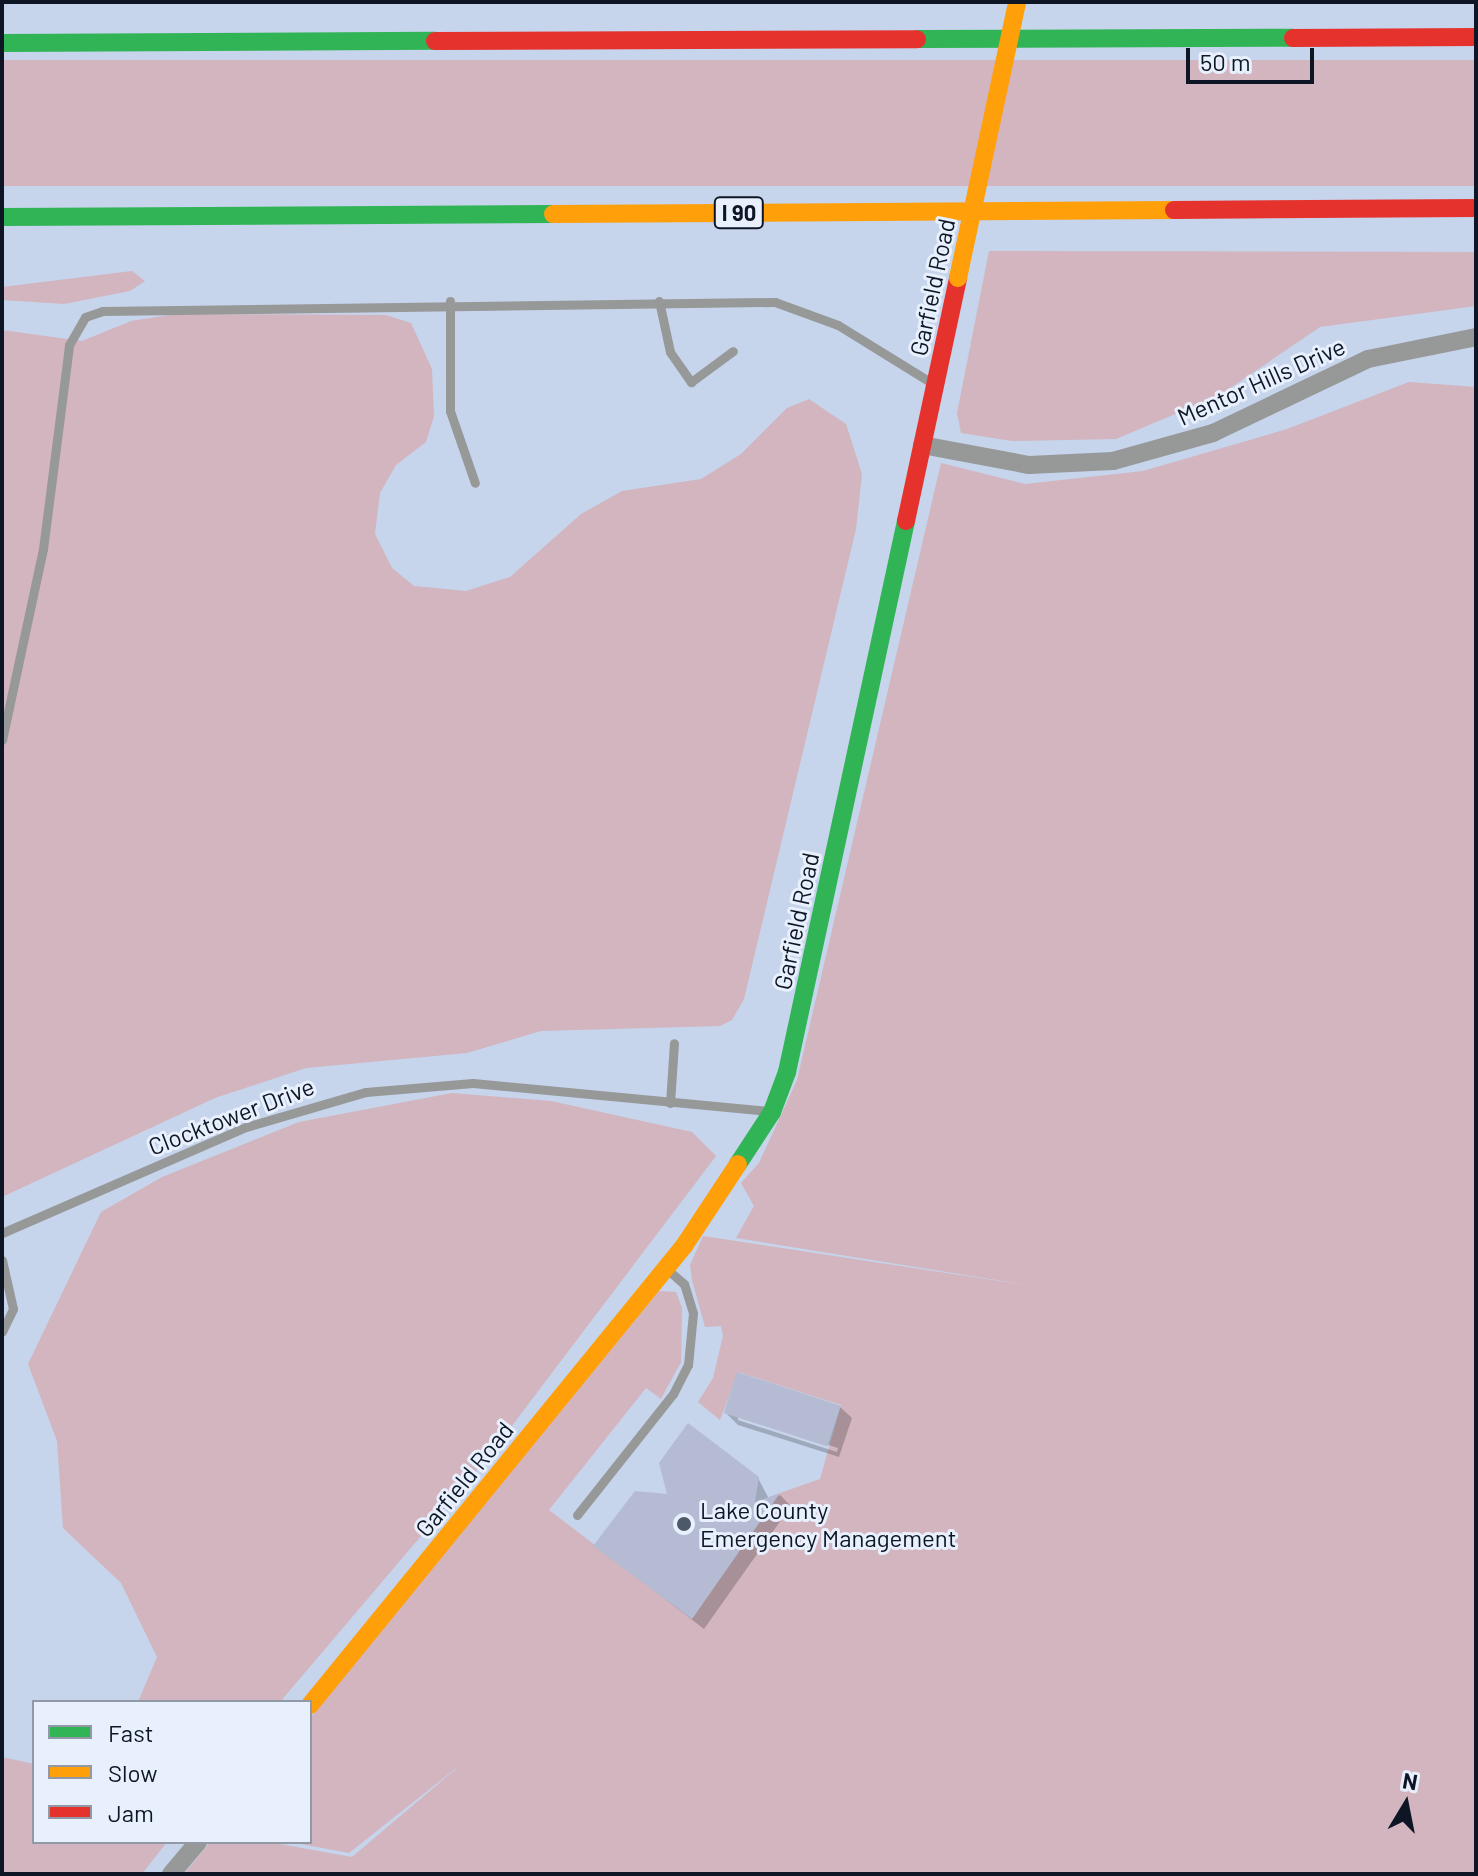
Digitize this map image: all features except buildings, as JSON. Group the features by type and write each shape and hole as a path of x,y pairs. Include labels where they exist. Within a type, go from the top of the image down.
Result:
{"main road":[{"name":"Garfield Road","path":"312,1703 667,1268 772,1112 791,1057 1017,2"},
{"path":"2,43 1476,37"},
{"name":"I 90","path":"2,217 1476,208"}],"street":[{"name":"Mentor Hills Drive","path":"922,445 1029,465 1113,461 1213,433 1368,359 1476,337"},
{"path":"171,1874 196,1844"}],"lane":[{"path":"2,740 43,549 69,345 85,317 129,305 450,301 659,301 802,310 935,385"},
{"path":"450,301 450,411 475,483"},
{"path":"659,301 670,352 691,382 733,351"},
{"path":"670,1103 674,1043"},
{"name":"Clocktower Drive","path":"2,1233 246,1127 366,1092 473,1083 772,1112"},
{"path":"2,1260 13,1309 2,1332"},
{"path":"577,1515 688,1365 691,1305 684,1284 667,1268"}],"shaded area":[{"path":"2,60 1476,60 1476,186 2,186"},
{"path":"989,251 1476,252 1476,306 1320,327 1220,395 1116,439 1012,441 961,433 957,413"},
{"path":"132,271 145,281 130,291 64,304 2,300 2,287"},
{"path":"176,314 386,315 411,323 432,369 434,416 426,442 396,465 380,493 375,534 392,568 414,586 466,591 510,577 581,514 622,491 701,479 741,454 787,408 809,399 846,424 862,474 856,529 744,999 732,1020 720,1026 541,1031 467,1053 306,1068 215,1098 2,1197 2,330 82,341 131,321"},
{"path":"1409,382 1476,387 1476,1874 184,1874 208,1844 280,1844 352,1857 464,1762 349,1853 301,1844 312,1844 312,1716 659,1291 676,1292 682,1308 681,1362 661,1399 646,1388 549,1510 692,1619 780,1493 820,1479 841,1405 738,1372 720,1420 698,1402 713,1378 723,1336 721,1326 705,1327 692,1280 690,1265 703,1236 1039,1287 736,1238 754,1206 741,1183 759,1163 797,1080 941,463 1025,484 1143,471 1287,429"},
{"path":"452,1093 551,1101 692,1132 716,1156 489,1456 282,1700 139,1700 157,1657 121,1583 63,1528 57,1441 28,1364 101,1212 162,1177 299,1122"},
{"path":"2,1757 32,1764 32,1844 165,1844 142,1874 2,1874"}],"traffic: fast":[{"path":"917,39 1293,38"},
{"path":"2,43 435,41"},
{"path":"2,217 553,214"},
{"path":"738,1164 772,1112 787,1072 906,521"}],"traffic: slow":[{"path":"958,278 1017,2"},
{"path":"553,214 1174,210"},
{"path":"312,1703 684,1246 738,1164"}],"traffic: jam":[{"path":"1293,38 1476,37"},
{"path":"435,41 917,39"},
{"path":"1174,210 1476,208"},
{"path":"906,521 958,278"}],"place":[{"name":"Lake County Emergency Management","path":"684,1524"}]}
